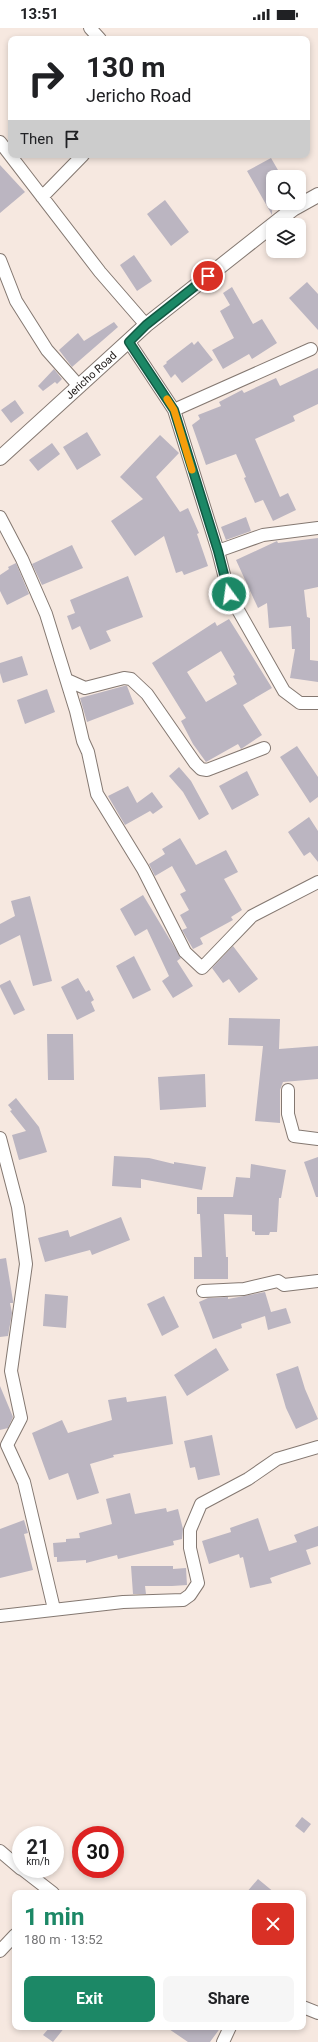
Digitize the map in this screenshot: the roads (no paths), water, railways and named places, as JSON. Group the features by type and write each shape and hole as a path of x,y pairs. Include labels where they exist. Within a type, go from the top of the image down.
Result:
{"street":[{"path":"90,28 97,36"},
{"path":"0,142 8,152"},
{"path":"12,158 100,272 146,325"},
{"path":"42,197 80,158"},
{"name":"Jericho Road","path":"0,458 78,385 129,342 146,325 293,209 318,195"},
{"path":"0,260 16,301 47,350 78,385"},
{"path":"129,342 174,410 218,551 229,594 284,691 300,703 318,703"},
{"path":"174,410 311,349"},
{"path":"0,517 41,600 67,680 82,741 88,752 97,794 144,869 185,952 202,968 252,916 318,882"},
{"path":"218,551 263,535 318,528"},
{"path":"67,680 85,688 124,678 130,679 147,694 195,763 201,769 207,770 264,748"},
{"path":"288,1090 288,1114 294,1136 318,1139"},
{"path":"0,1138 18,1207 26,1264 10,1371 21,1418 7,1444 24,1482 54,1609"},
{"path":"203,1290 244,1289 278,1281 284,1285 318,1281"},
{"path":"0,1616 124,1602 183,1600 190,1595 198,1583 190,1548 190,1530 201,1504 248,1479 277,1459 318,1447"},
{"path":"0,1851 12,1861"},
{"path":"33,1878 49,1890"},
{"path":"0,1951 12,1938"},
{"path":"306,2008 318,2013"},
{"path":"223,2042 229,2030"}]}
